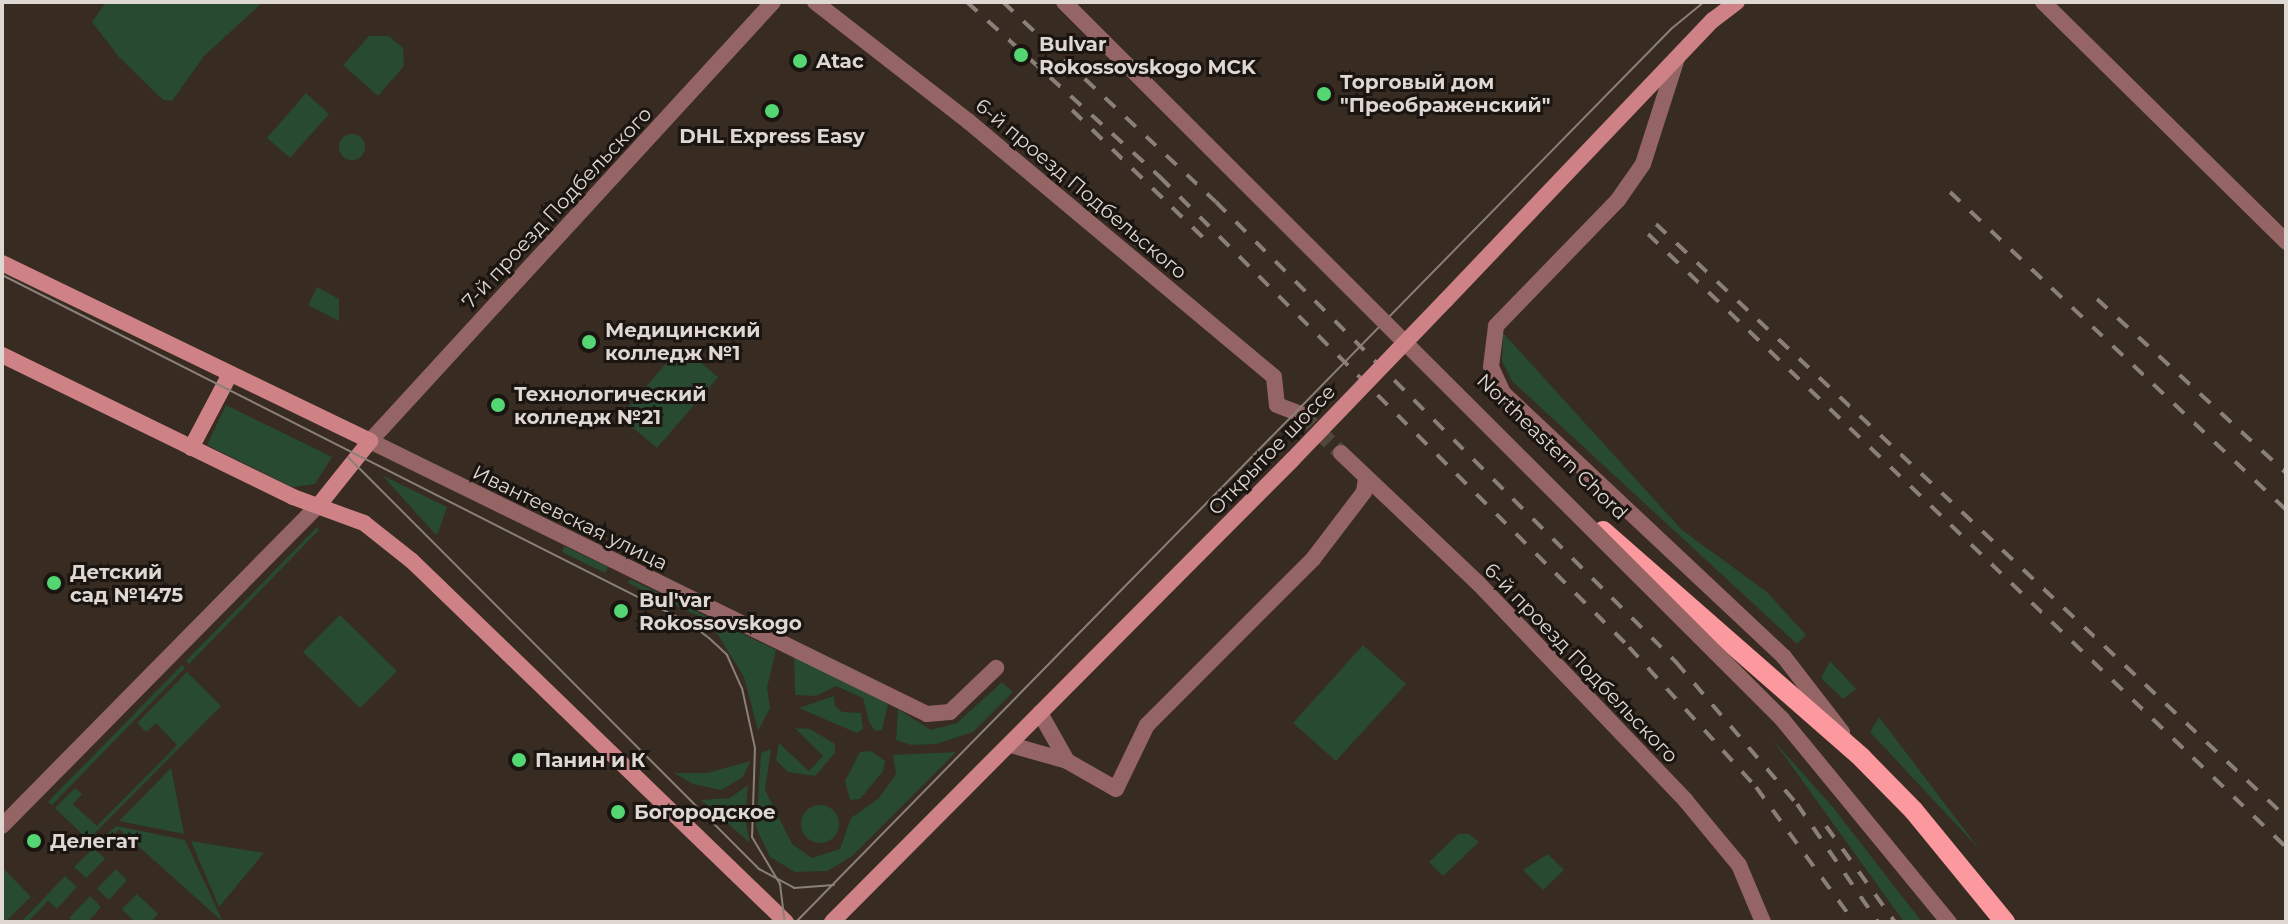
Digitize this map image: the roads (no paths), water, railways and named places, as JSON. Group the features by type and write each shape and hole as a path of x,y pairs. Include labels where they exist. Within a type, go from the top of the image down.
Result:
{"main road":[{"name":"Northeastern Chord","path":"1066,2 1591,521 1862,758 1924,823 2005,922"}],"street":[{"name":"7-й проезд Подбельского","path":"370,441 773,2"},
{"name":"6-й проезд Подбельского","path":"815,2 980,131 1274,377 1271,408 1301,414"},
{"name":"Northeastern Chord","path":"1066,2 1697,630 1859,807 1949,922"},
{"name":"Открытое шоссе","path":"832,922 1292,460 1677,58 1737,2"},
{"path":"2043,2 2286,242"},
{"path":"1677,58 1643,164 1618,200 1496,326 1491,367 1503,393 1784,657 1862,758"},
{"name":"Ивантеевская улица","path":"2,263 936,715 950,712 996,668"},
{"path":"2,355 191,448 364,523 412,561 782,920"},
{"path":"191,448 230,374"},
{"path":"2,826 319,505 370,441"},
{"name":"6-й проезд Подбельского","path":"1341,453 1478,583 1686,801 1739,865 1763,922"},
{"path":"1011,745 1067,761 1116,789 1147,725 1313,559 1364,492 1366,478"},
{"path":"1040,713 1067,761"}],"tunnel":[{"path":"1301,414 1341,453"}],"tram line":[{"path":"796,922 1671,29 1704,2"},
{"path":"2,275 689,623 709,638 727,655 742,688 755,748 752,837 780,884 785,922"},
{"path":"348,457 759,869 794,888 834,885"}],"railway":[{"path":"967,2 1160,177 1629,647 1756,787 1854,922"},
{"path":"1003,2 1216,202 1676,662 1797,804 1878,922"},
{"path":"1072,110 1212,246"},
{"path":"1950,192 2286,510"},
{"path":"1656,224 2286,817"},
{"path":"1648,234 2286,847"},
{"path":"2097,299 2286,473"},
{"path":"1826,826 1895,922"}],"place":[{"name":"Bulvar Rokossovskogo MCK","path":"1021,55"},
{"name":"Atac","path":"800,61"},
{"name":"Торговый дом \"Преображенский\"","path":"1324,94"},
{"name":"DHL Express Easy","path":"772,111"},
{"name":"Медицинский колледж №1","path":"589,342"},
{"name":"Технологический колледж №21","path":"498,405"},
{"name":"Детский сад №1475","path":"54,583"},
{"name":"Bul'var Rokossovskogo","path":"621,611"},
{"name":"Панин и К","path":"519,760"},
{"name":"Богородское","path":"618,812"},
{"name":"Делегат","path":"34,841"}]}
